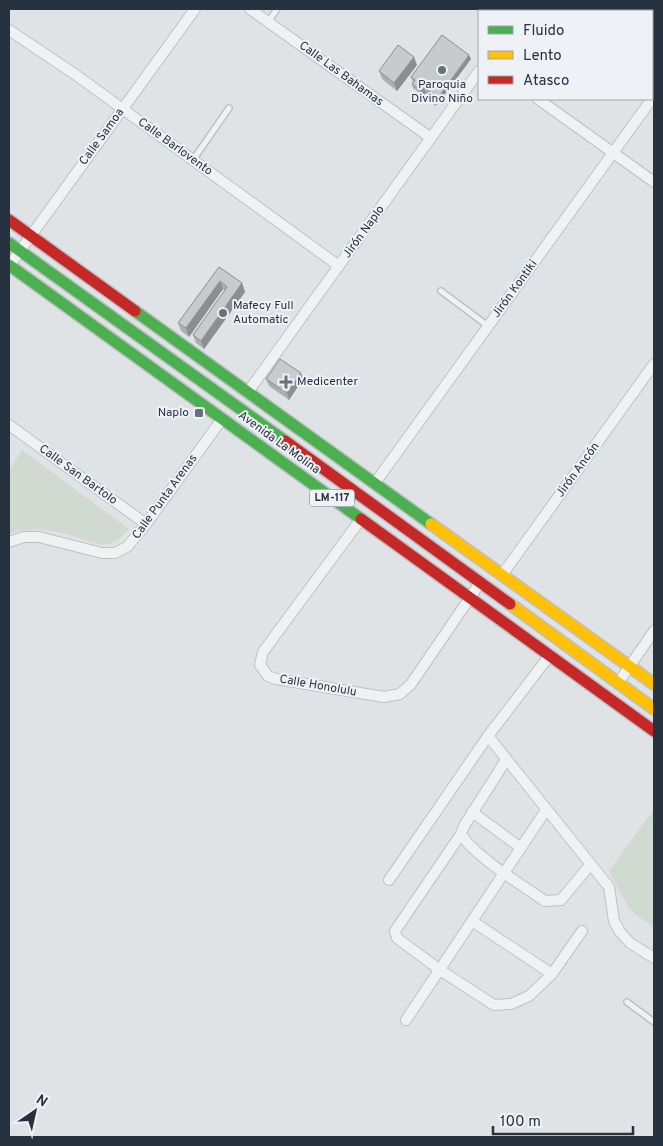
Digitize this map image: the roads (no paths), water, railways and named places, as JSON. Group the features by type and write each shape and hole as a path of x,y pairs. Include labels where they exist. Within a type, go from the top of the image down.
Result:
{"main road":[{"name":"Avenida La Molina","path":"9,220 654,684"},
{"name":"Avenida La Molina","path":"9,243 654,709"},
{"name":"Avenida La Molina","path":"9,265 654,731"}],"street":[{"name":"Calle Samoa","path":"9,265 195,9"},
{"name":"Calle Las Bahamas","path":"250,9 431,138"},
{"name":"Calle Barlovento","path":"9,30 340,266"},
{"name":"Jirón Naplo","path":"248,392 478,72"},
{"path":"539,100 654,182"},
{"name":"Jirón Kontiki","path":"375,483 651,100"},
{"name":"Jirón Ancón","path":"502,575 654,364"},
{"name":"Calle Punta Arenas","path":"9,542 24,537 39,537 102,554 115,553 127,547 146,524 222,419"},
{"name":"Calle San Bartolo","path":"9,425 146,524"},
{"name":"Calle Honolulu","path":"361,519 263,652 260,660 264,673 272,678 285,681 384,697 395,696 408,688 470,598"},
{"path":"470,598 480,583"},
{"path":"618,683 654,631"},
{"path":"389,880 488,736 550,655"},
{"path":"488,736 609,887 614,921 620,932 630,943 654,958"},
{"path":"506,760 472,812 461,834 395,931 398,938 440,970 494,1005 511,1004 529,996 552,974 582,931"},
{"path":"406,1020 546,810"},
{"path":"472,812 521,848"},
{"path":"461,834 466,842 544,901 561,900 590,865"},
{"path":"472,921 552,974"}],"lane":[{"path":"268,22 277,9"},
{"path":"193,160 229,108"},
{"path":"441,291 488,326"},
{"path":"627,1002 654,1022"}],"place":[{"name":"Paroquia Divino Niño","path":"442,70"},
{"name":"Mafecy Full Automatic","path":"223,313"},
{"name":"Medicenter","path":"286,382"},
{"name":"Naplo","path":"199,413"}]}
